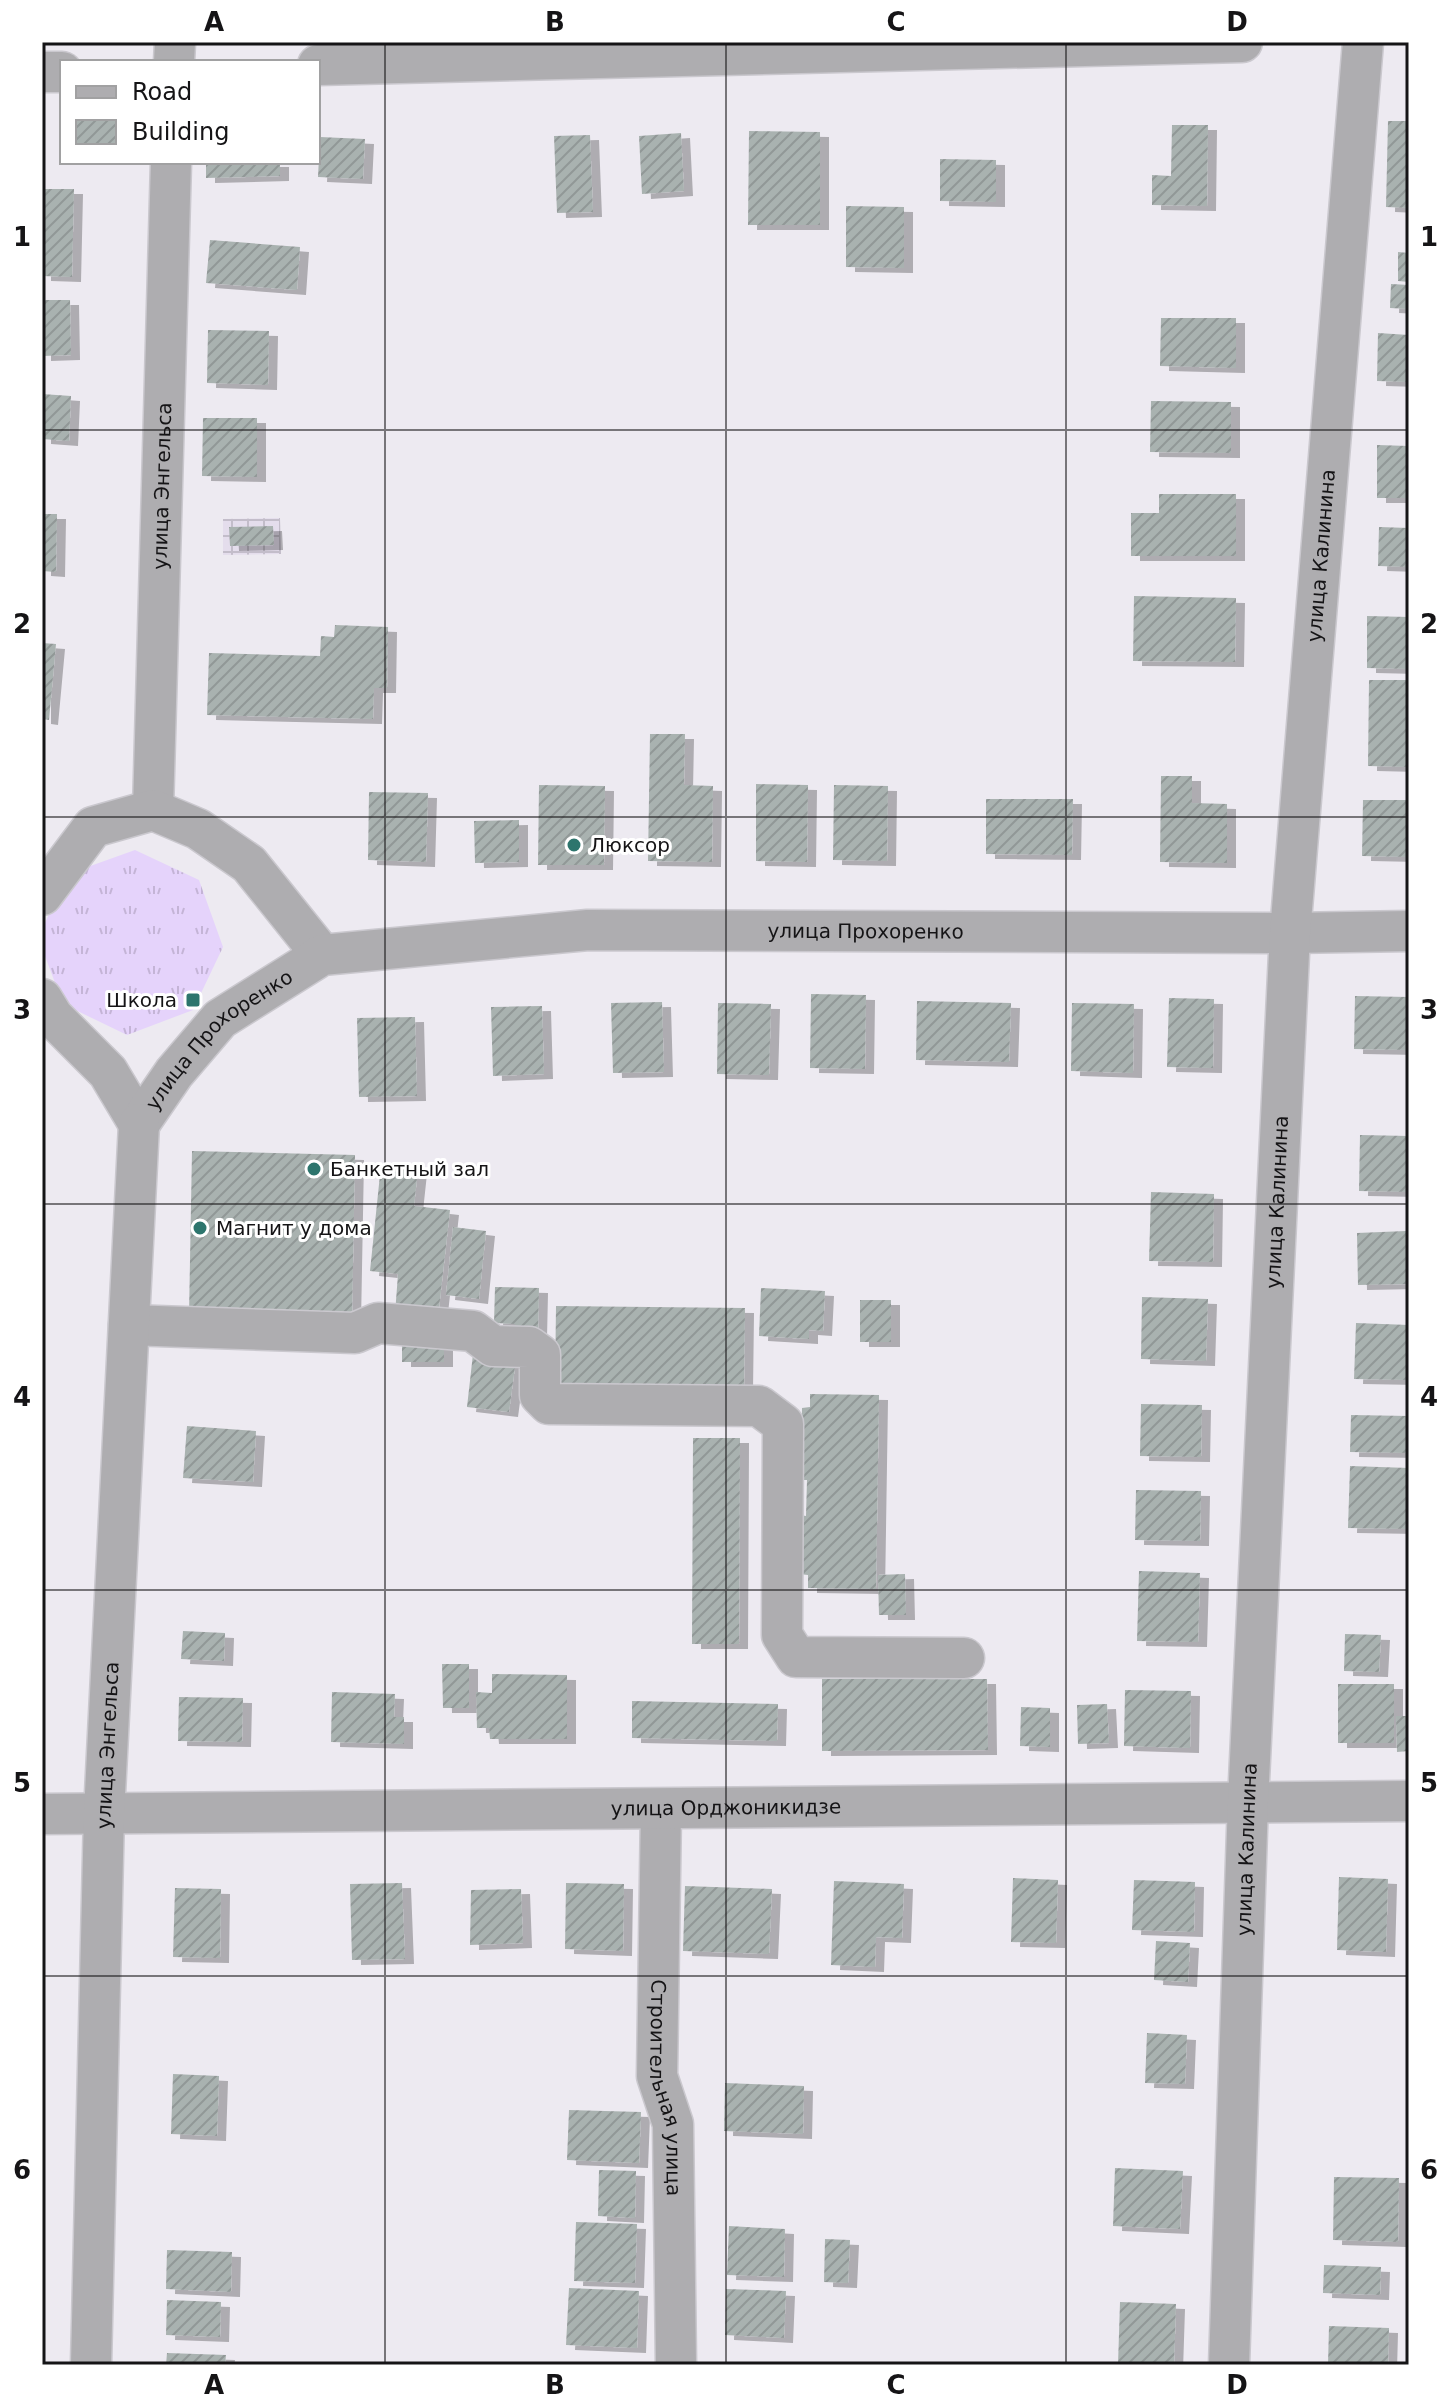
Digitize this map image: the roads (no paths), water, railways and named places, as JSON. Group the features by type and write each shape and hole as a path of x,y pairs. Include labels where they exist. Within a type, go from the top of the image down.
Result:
{"street":[{"path":"320,65 1242,42"},
{"name":"улица Калинина","path":"1229,2365 1248,1801 1290,933 1363,42"},
{"name":"улица Энгельса","path":"153,810 171,164"},
{"path":"42,895 93,827 153,810 198,829 249,864 322,955"},
{"name":"улица Прохоренко","path":"42,999 53,1017 108,1072 139,1124 174,1073 220,1019 322,955 588,930 1409,931"},
{"name":"улица Энгельса","path":"91,2365 104,1813 139,1124"},
{"path":"129,1325 355,1333 378,1323 473,1331 493,1346 529,1347 540,1355 540,1395 549,1404 759,1406 783,1424 782,1635 796,1657 964,1658"},
{"name":"улица Орджоникидзе","path":"42,1814 1409,1801"},
{"name":"Строительная улица","path":"661,1809 657,2076 673,2124 676,2365"}],"place":[{"name":"Люксор","path":"574,845"},
{"name":"Школа","path":"193,1000"},
{"name":"Банкетный зал","path":"314,1169"},
{"name":"Магнит у дома","path":"200,1228"}]}
